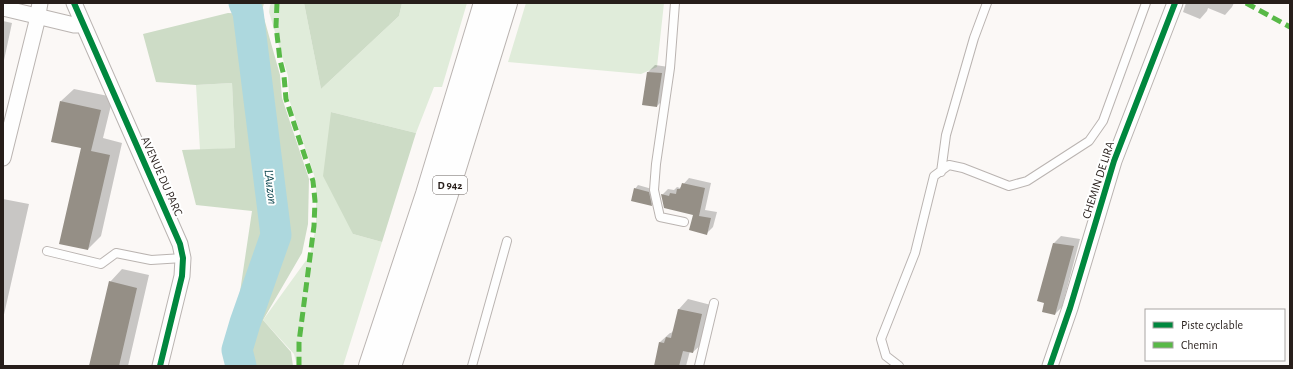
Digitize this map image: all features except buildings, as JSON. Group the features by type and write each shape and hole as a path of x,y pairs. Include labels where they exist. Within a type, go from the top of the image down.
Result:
{"main road":[{"name":"D 942","path":"370,366 426,194 485,3"},
{"name":"D 942","path":"390,366 446,197 506,3"}],"street":[{"name":"AVENUE DU PARC","path":"74,3 180,244 183,258 182,276 160,366"},
{"name":"CHEMIN DE LIRA","path":"1050,366 1070,308 1114,161 1175,3"},
{"path":"3,8 39,10 74,25 83,25"},
{"path":"3,158 39,10"}],"lane":[{"path":"675,3 670,68 656,164 654,190 660,217 684,222"},
{"path":"940,172 946,135 974,38 987,3"},
{"path":"899,366 886,356 881,339 915,254 934,176 949,165 963,168 1009,186 1027,181 1089,141 1103,121 1146,3"},
{"path":"472,366 507,241"},
{"path":"47,251 101,264 116,253 151,260 183,258"},
{"path":"699,366 714,303"}],"green space":[{"path":"249,3 264,3 262,11 280,75 282,98 309,179 308,224 302,253 263,320 291,352 293,366 229,366 252,211 196,205 182,150 235,148 232,83 196,85 156,82 143,34 228,13 252,14"},
{"path":"272,3 304,3 321,89 399,16 402,3 467,3 442,87 434,87 416,133 331,112 353,234 382,242 343,366 297,366 294,354 263,320 310,255 316,226 316,181 289,99 288,76 269,12 270,5"},
{"path":"304,3 402,3 399,16 321,89"},
{"path":"526,3 664,3 657,67 641,74 508,62"},
{"path":"232,83 235,148 200,150 196,85"},
{"path":"331,112 416,133 382,242 353,234 323,176"}],"waterway":[{"name":"L'Auzon","path":"241,366 237,350 276,235 248,12 244,3"}],"marked path":[{"path":"277,3 276,26 286,99 313,181 315,201 314,226 299,342 299,366"},
{"path":"1246,3 1290,27"}],"cycle path":[{"path":"74,3 180,244 183,258 182,276 160,366"},
{"path":"1050,366 1070,308 1114,161 1175,3"}]}
